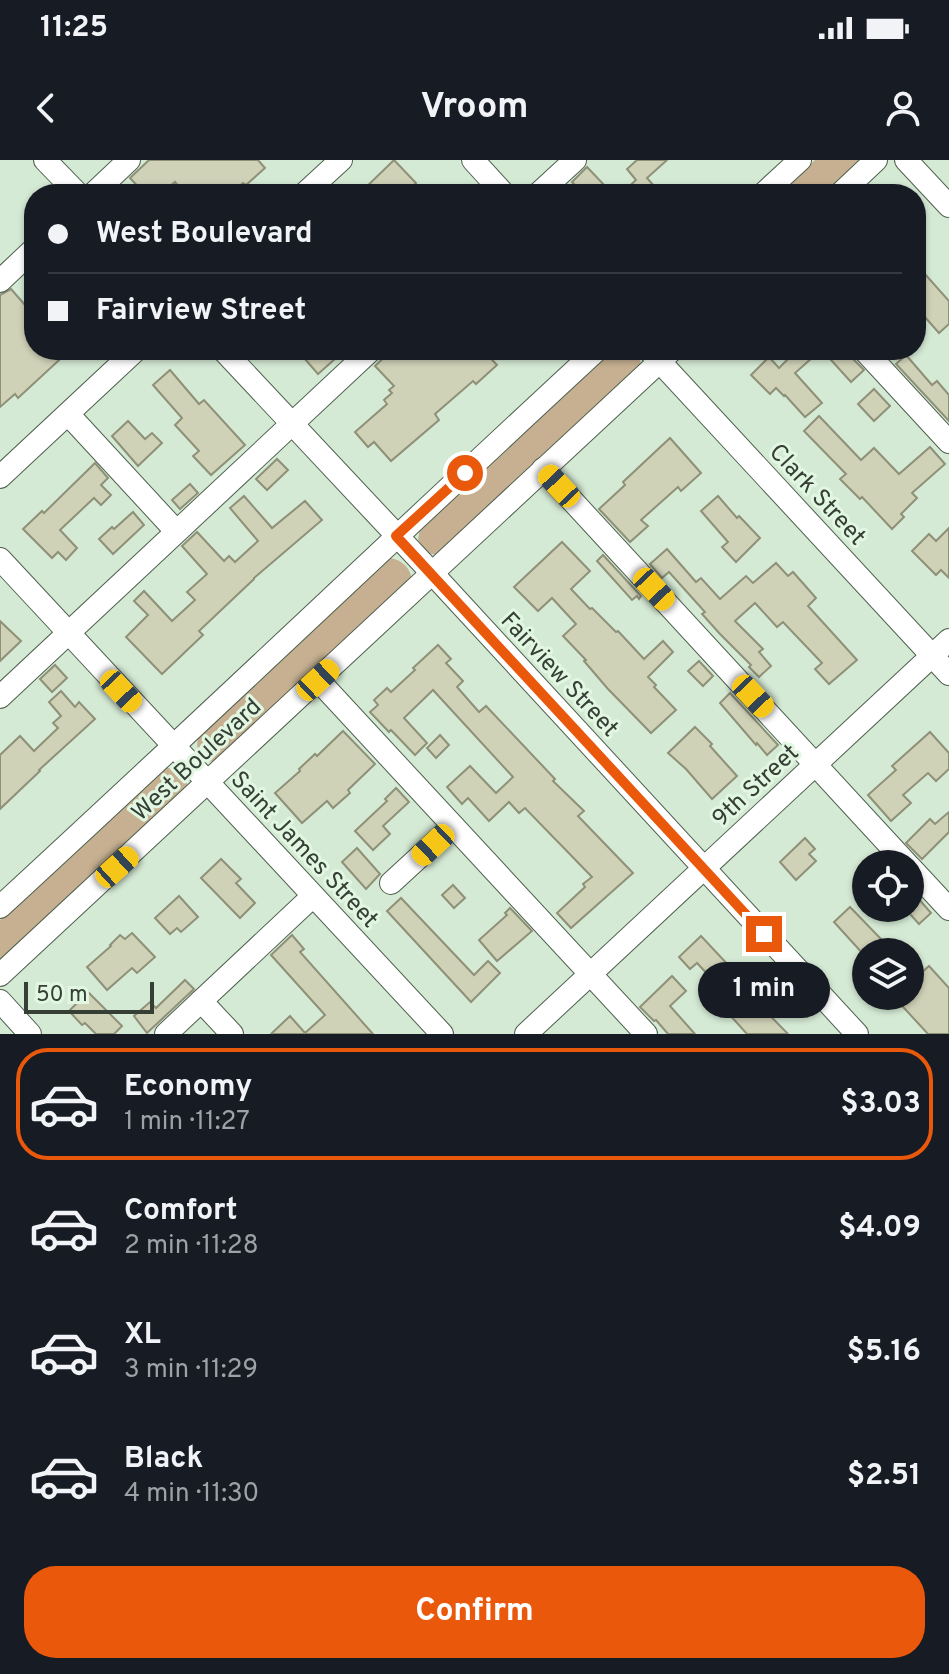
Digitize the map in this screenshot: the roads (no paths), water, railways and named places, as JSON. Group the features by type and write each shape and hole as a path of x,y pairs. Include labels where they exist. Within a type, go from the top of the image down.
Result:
{"street":[{"path":"45,160 68,184"},
{"path":"104,184 129,160"},
{"path":"315,184 341,160"},
{"path":"473,160 495,184"},
{"path":"549,184 575,160"},
{"path":"774,184 800,160"},
{"path":"851,184 876,160"},
{"path":"906,160 949,206"},
{"path":"0,281 24,258"},
{"path":"0,477 125,360"},
{"name":"Fairview Street","path":"232,360 857,1034"},
{"path":"0,697 360,360"},
{"name":"West Boulevard","path":"0,907 586,360"},
{"name":"West Boulevard","path":"0,975 543,469 654,360"},
{"name":"Clark Street","path":"665,360 949,674"},
{"path":"873,360 949,442"},
{"path":"68,414 176,531"},
{"path":"543,469 894,850"},
{"name":"Saint James Street","path":"0,559 442,1034"},
{"name":"9th Street","path":"526,1034 949,640"},
{"path":"318,680 646,1034"},
{"path":"391,883 453,826"},
{"path":"924,882 949,909"},
{"path":"166,1034 313,896"},
{"path":"0,1001 30,1034"},
{"path":"201,1001 232,1034"}]}
